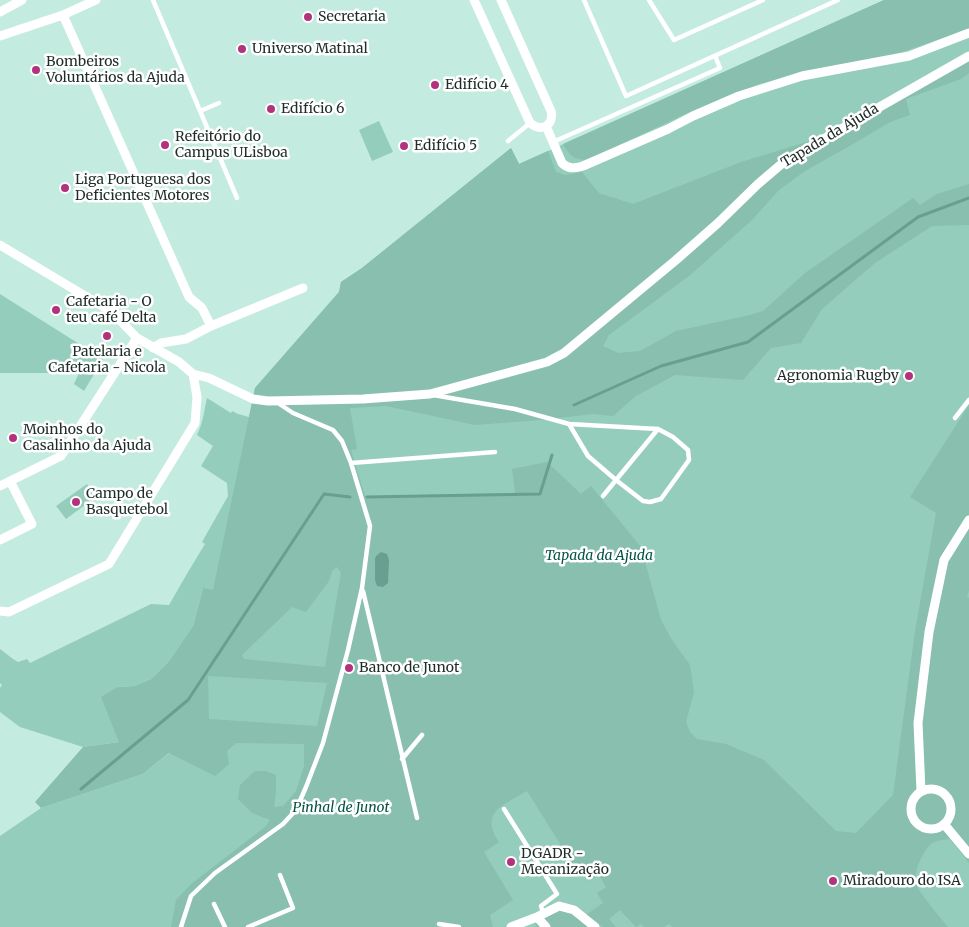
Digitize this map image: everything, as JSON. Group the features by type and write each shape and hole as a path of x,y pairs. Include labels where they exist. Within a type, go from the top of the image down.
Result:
{"street":[{"path":"0,12 22,0"},
{"path":"0,36 63,15 96,0"},
{"path":"474,0 530,124 538,128 546,126 552,118 551,111 501,0"},
{"path":"63,15 189,297 202,308 211,326"},
{"path":"546,126 562,163 566,167 573,169 740,96 802,76 909,56 969,33"},
{"name":"Tapada da Ajuda","path":"193,374 209,378 253,399 363,399 430,394 547,362 564,353 676,260 785,161 969,56"},
{"path":"0,246 112,312 137,338 179,362 193,374 197,397 195,423 109,564 9,612 0,611"},
{"path":"153,348 161,343 186,339 211,326 303,288"},
{"path":"0,486 61,456 137,338"},
{"path":"0,540 32,524 10,481"},
{"path":"921,791 918,724 929,632 944,560 969,520"},
{"path":"931,789 945,795 951,810 948,820 944,824 935,829 930,829 916,823 910,808 914,798 921,791 931,789"},
{"path":"944,824 969,854"},
{"path":"511,927 559,906 574,910 595,927"},
{"path":"540,915 546,927"}],"lane":[{"path":"153,0 237,198"},
{"path":"584,0 626,96 838,0"},
{"path":"650,0 674,40 763,0"},
{"path":"553,142 720,68 715,56"},
{"path":"200,111 219,103"},
{"path":"508,141 530,124"},
{"path":"430,394 515,409 569,424 658,429 673,436 688,450 689,460 661,499 650,502 643,500 588,456 569,424"},
{"path":"181,927 191,896 215,873 283,824 296,810 323,743 348,650 362,588 370,526 351,463 342,441 333,430 293,413 275,400"},
{"path":"955,418 969,400"},
{"path":"603,496 658,429"},
{"path":"351,463 495,452"},
{"path":"362,588 417,818"},
{"path":"402,758 422,735"},
{"path":"504,809 557,894 541,906 540,915"},
{"path":"248,927 293,908 280,875"},
{"path":"214,904 226,927"},
{"path":"439,924 459,927"}],"green space":[{"name":"Tapada da Ajuda","path":"884,0 969,0 969,927 0,927 0,836 41,808 143,774 201,728 203,588 193,626 169,661 151,679 134,686 118,687 119,742 83,747 20,727 0,712 0,688 2,685 0,683 0,649 18,662 27,659 30,663 151,604 169,605 205,544 202,542 228,496 227,483 201,466 213,446 197,435 207,398 231,413 232,411 249,417 255,388 339,292 341,282 362,268 511,148 519,164"},
{"path":"884,0 969,0 969,29 899,53 836,65 759,84 685,114 587,160 572,156 563,144"},
{"name":"Pinhal de Junot","path":"969,61 969,73 961,79 906,99 910,115 890,122 805,171 779,190 752,220 689,276 609,335 603,346 618,353 640,351 676,331 763,311 805,273 913,198 920,205 937,194 969,184 969,225 932,226 875,263 822,309 801,343 771,348 743,380 675,375 636,396 613,416 593,414 475,425 386,406 350,408 357,449 351,450 365,496 515,493 512,469 547,462 581,494 591,486 641,547 661,620 672,640 690,665 694,692 686,722 690,732 697,739 726,744 764,760 836,831 856,833 893,795 915,631 936,513 910,497 969,405 969,590 967,597 969,598 969,863 950,839 937,841 928,847 922,857 915,878 921,892 948,927 673,927 669,924 664,927 644,927 641,924 636,927 620,910 609,919 616,927 603,927 586,915 603,903 597,893 606,887 599,875 589,881 585,875 581,877 527,791 497,810 493,816 492,823 499,842 484,852 513,900 490,915 493,927 171,927 176,900 191,884 265,827 270,820 252,813 238,799 240,785 255,771 266,771 276,775 274,807 283,806 296,791 304,766 304,744 236,743 227,751 229,764 215,776 169,753 143,774 41,808 35,802 83,747 119,742 101,697 118,687 134,686 151,679 169,661 193,626 203,588 213,590 255,388 339,292 341,282 362,268 511,148 519,164 548,151 556,172 565,175 582,172 599,193 633,204 741,162 846,130","holes":["337,567 341,573 325,667 244,659 242,655 292,607 306,612 329,581 332,571","208,676 327,683 317,726 209,719"]},
{"path":"379,121 393,152 372,161 359,130"},
{"path":"0,294 103,359 84,391 74,384 79,373 0,373"},
{"name":"Campo de Basquetebol","path":"87,484 96,497 66,519 56,506"},
{"path":"557,910 573,912 591,927 537,927 535,924"}],"shaded area":[{"path":"381,552 387,554 389,560 388,583 383,587 377,586 375,580 375,559"}],"waterway":[{"path":"574,405 661,366 748,342 918,217 969,198"},
{"path":"367,497 540,494 552,455"},
{"path":"81,789 188,700 324,494 350,497"}],"place":[{"name":"Secretaria","path":"308,17"},
{"name":"Universo Matinal","path":"242,49"},
{"name":"Bombeiros Voluntários da Ajuda","path":"36,70"},
{"name":"Edifício 4","path":"435,85"},
{"name":"Edifício 6","path":"271,109"},
{"name":"Refeitório do Campus ULisboa","path":"165,145"},
{"name":"Edifício 5","path":"404,146"},
{"name":"Liga Portuguesa dos Deficientes Motores","path":"65,188"},
{"name":"Cafetaria - O teu café Delta","path":"56,310"},
{"name":"Patelaria e Cafetaria - Nicola","path":"107,336"},
{"name":"Agronomia Rugby","path":"909,376"},
{"name":"Moinhos do Casalinho da Ajuda","path":"13,438"},
{"name":"Campo de Basquetebol","path":"76,502"},
{"name":"Banco de Junot","path":"349,668"},
{"name":"DGADR - Mecanização","path":"511,862"},
{"name":"Miradouro do ISA","path":"833,881"}]}
